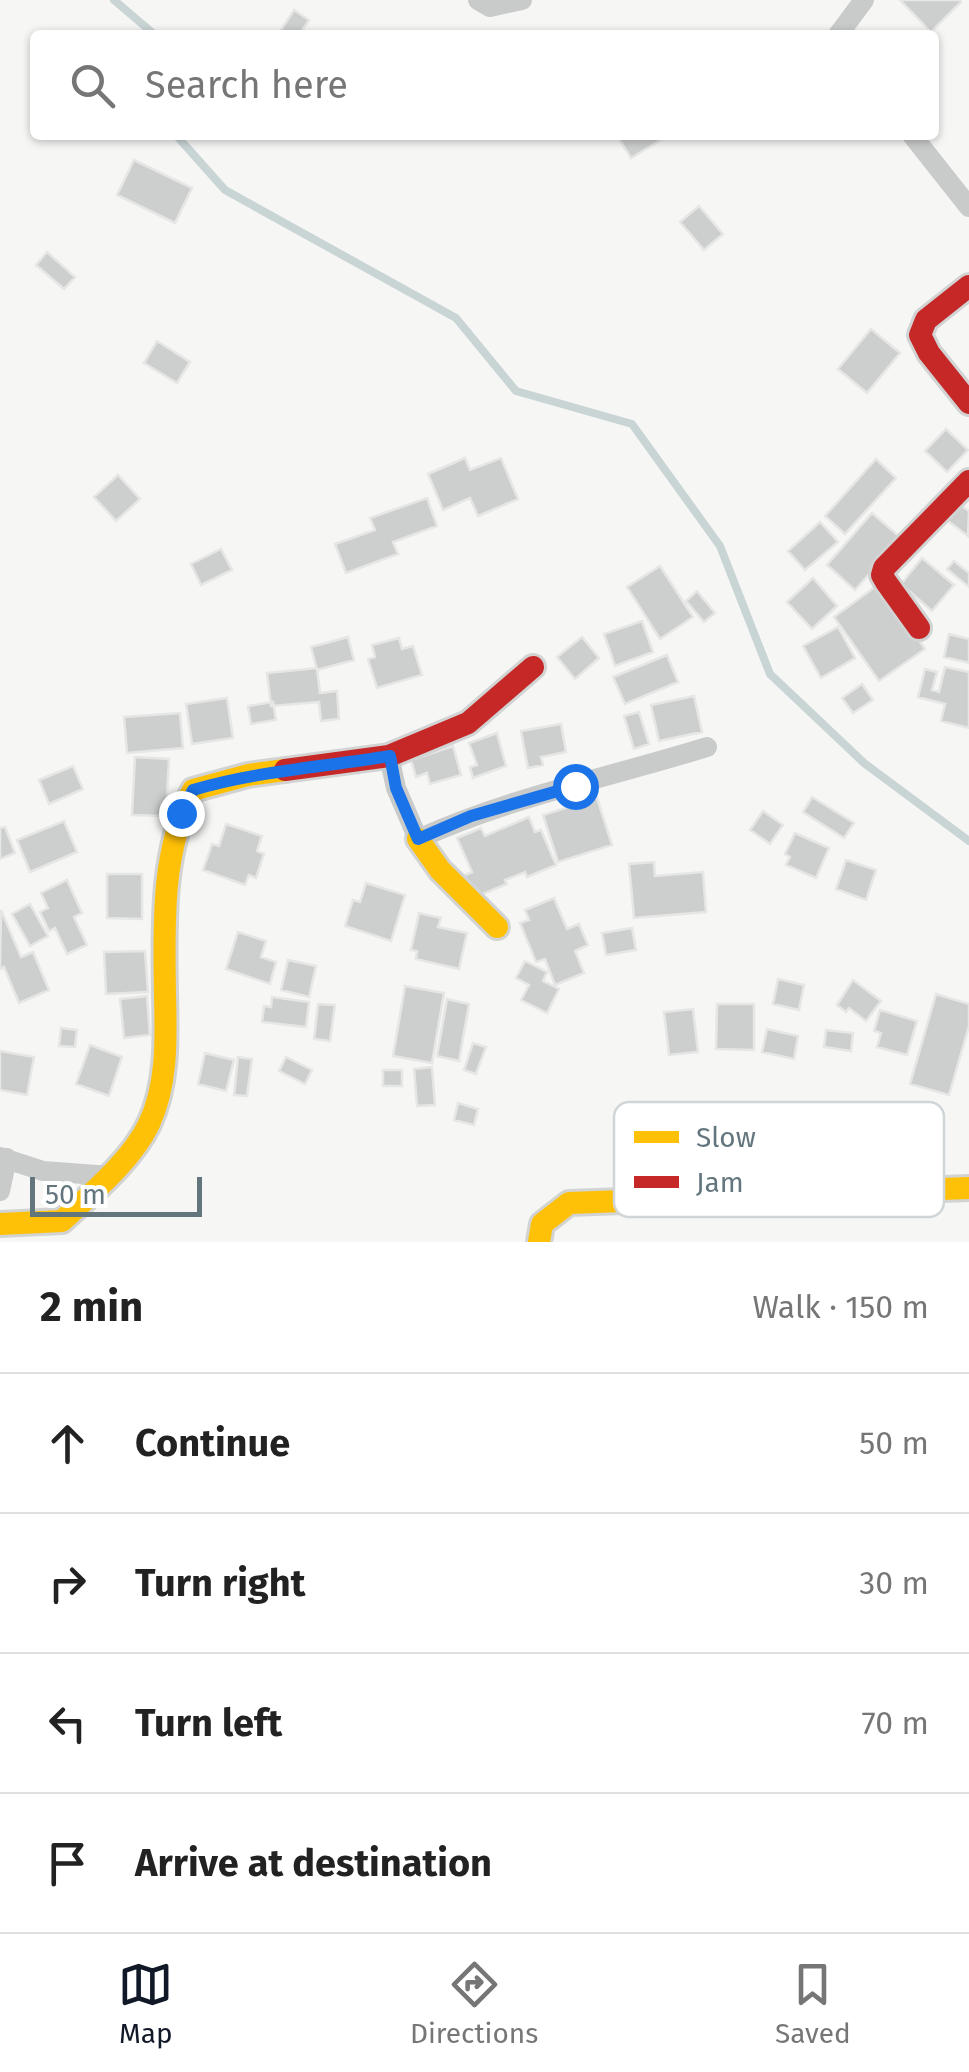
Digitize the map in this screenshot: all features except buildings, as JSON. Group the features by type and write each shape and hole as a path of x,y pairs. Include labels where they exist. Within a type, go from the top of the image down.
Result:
{"street":[{"path":"478,0 490,7 522,0"},
{"path":"842,30 864,0"},
{"path":"916,140 969,207"},
{"path":"969,286 926,320 920,335 929,353 969,402"},
{"path":"919,628 886,582 884,568 969,480"},
{"path":"0,1224 62,1221 110,1176 149,1124 160,1090 166,1047 164,940 172,845 181,813 193,790 248,774 390,756 468,722 534,668"},
{"path":"418,839 489,810 707,747"},
{"path":"390,756 396,788 418,839 440,870 498,927"},
{"path":"0,1192 3,1157 43,1171 110,1176"},
{"path":"944,1189 969,1188"},
{"path":"539,1242 542,1224 568,1203 614,1201"}],"waterway":[{"path":"114,0 149,30"},
{"path":"180,140 225,190 456,318 516,391 632,424 720,546 770,674 864,763 969,841"}],"traffic: slow":[{"path":"0,1224 62,1221 110,1176 142,1137 155,1109 163,1077 167,889 183,813 193,790 285,770"},
{"path":"418,839 440,870 497,927"},
{"path":"944,1189 969,1188"},
{"path":"539,1242 542,1224 569,1203 614,1201"}],"traffic: jam":[{"path":"969,286 926,320 920,335 929,353 969,403"},
{"path":"919,628 886,582 884,568 969,481"},
{"path":"285,770 389,756 468,723 533,667"}],"route":[{"path":"181,813 193,790 248,774 390,756 396,788 418,839 471,816 575,786"}]}
